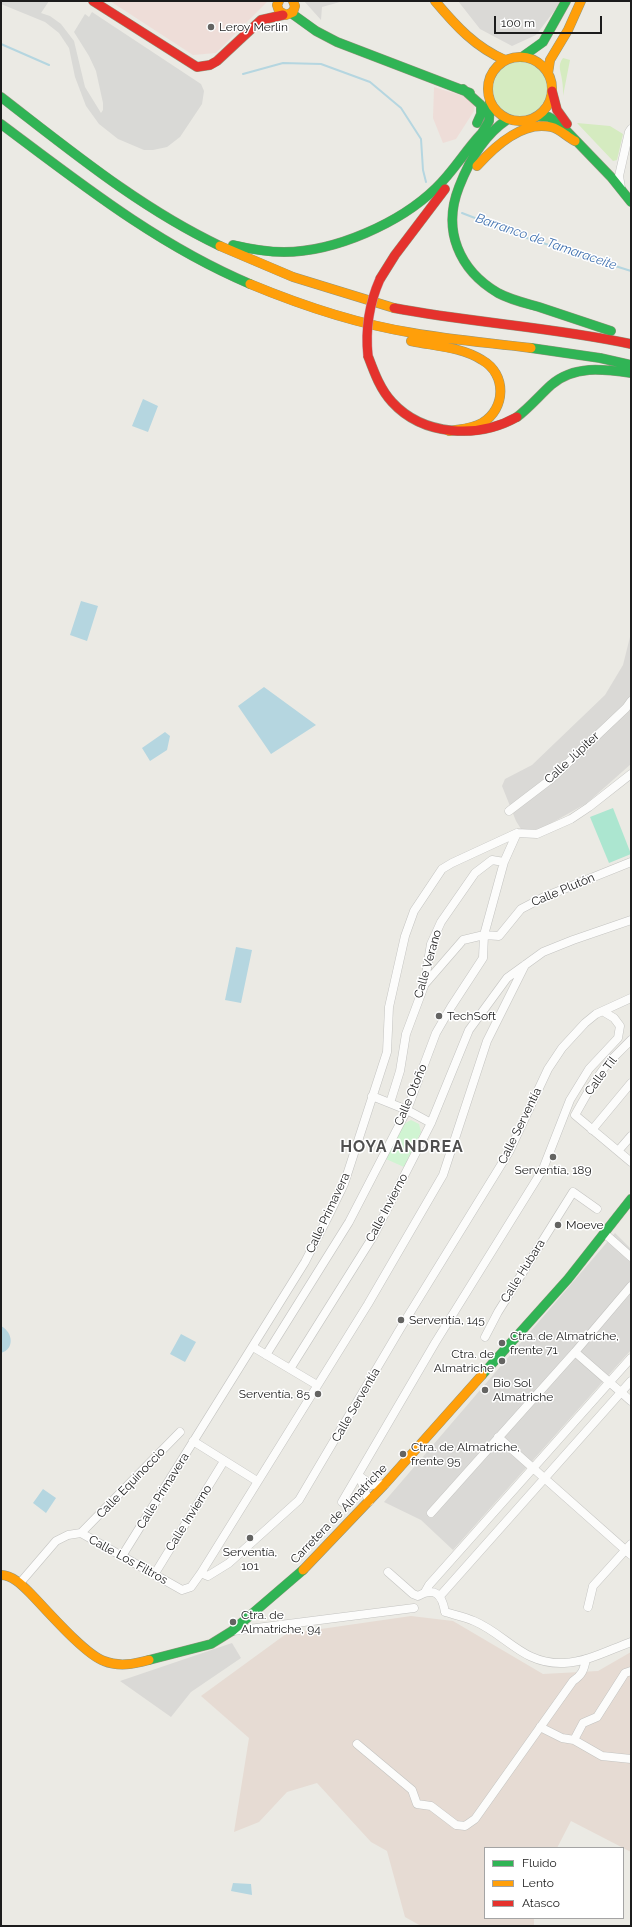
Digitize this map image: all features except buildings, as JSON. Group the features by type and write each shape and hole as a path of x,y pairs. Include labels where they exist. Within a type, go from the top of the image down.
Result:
{"main road":[{"path":"93,1 182,59 197,66 204,67 217,61 261,20 287,14 294,9 293,1"},
{"path":"279,1 278,8 337,42 420,75 464,90 490,102 508,119 526,121 538,116 548,104 552,91"},
{"path":"435,1 474,44 483,51 505,60 522,57 543,42 566,1"},
{"path":"581,1 568,30 550,60 548,73 557,110 596,162"},
{"path":"522,57 536,61 548,73"},
{"path":"505,60 494,70 489,80 489,121 465,161 395,256 380,279 371,300 365,326 368,356 374,375 382,392 397,408 414,420 437,430 449,431 485,430 500,426 517,417 554,383 577,371 631,373"},
{"path":"464,90 478,87 489,80"},
{"path":"464,90 472,99 478,102 482,108 467,150"},
{"path":"1,97 118,186 169,220 212,243 294,278 389,307 444,317 554,329 631,344"},
{"path":"538,116 553,118 596,162 631,202"},
{"path":"508,119 495,128 475,156 456,192 450,214 452,235 458,251 468,269 482,283 499,294 631,337"},
{"path":"1,124 106,203 155,236 204,264 292,308 385,335 469,354 483,360 494,370 501,384 501,396 498,409 481,424 449,431"},
{"path":"456,192 492,150 511,136 524,130 536,126 552,127 575,142"},
{"path":"169,220 190,225 227,243 245,249 282,253 322,248 343,242 406,212 423,200 438,186 481,134"},
{"path":"465,161 475,156"},
{"path":"234,278 295,302 383,327 445,337 568,352 606,358 631,365"},
{"name":"Carretera de Almatriche","path":"1,1575 6,1575 20,1583 81,1645 103,1661 130,1665 211,1644 232,1631 294,1579 369,1502 568,1279 631,1199"}],"street":[{"path":"621,189 619,176 631,129"},
{"path":"623,160 631,165"},
{"name":"Calle Júpiter","path":"509,811 551,779 626,708 631,701"},
{"path":"504,862 517,833 537,834 571,819 631,774"},
{"name":"Calle Primavera","path":"122,1556 305,1262 330,1215 344,1184 386,1052 389,1007 405,936 414,911 442,869 517,833"},
{"name":"Calle Verano","path":"390,1103 400,1071 406,1034 424,986 431,944 440,922 475,873 492,860 504,862"},
{"name":"Calle Otoño","path":"266,1355 349,1222 407,1110 436,1033 450,1007 483,958 484,935 504,862"},
{"name":"Calle Plutón","path":"484,935 499,936 520,909 544,897 631,862"},
{"path":"201,1573 318,1385 443,1176 487,1041 526,965 543,952 631,920"},
{"path":"424,986 464,940 484,935"},
{"name":"Calle Invierno","path":"290,1369 374,1235 431,1123 469,1030 507,978 526,965"},
{"path":"604,1012 631,998"},
{"path":"342,1502 435,1343 543,1170 570,1100 589,1069 618,1038 620,1026 614,1018 604,1012"},
{"name":"Calle Serventía","path":"201,1573 208,1576 229,1563 299,1500 403,1324 510,1152 548,1069 562,1048 585,1023 596,1014 604,1012"},
{"name":"Calle Til","path":"592,1130 575,1115 592,1085 608,1064 631,1040"},
{"path":"631,1083 592,1130 631,1162"},
{"path":"372,1096 407,1110 431,1123"},
{"path":"618,1151 631,1136"},
{"name":"Calle Hubara","path":"485,1337 498,1312 573,1192 597,1209"},
{"path":"604,1233 631,1256"},
{"path":"431,1513 575,1352 631,1286"},
{"path":"252,1347 318,1385"},
{"path":"575,1352 631,1401"},
{"path":"425,1592 429,1585 631,1358"},
{"path":"440,1596 631,1381"},
{"name":"Calle Equinoccio","path":"81,1534 180,1432"},
{"path":"498,1437 532,1469 629,1550 593,1586 588,1607"},
{"path":"193,1441 257,1481"},
{"name":"Calle Invierno","path":"154,1575 224,1461"},
{"path":"358,1475 371,1485 385,1484"},
{"path":"358,1475 369,1502"},
{"name":"Calle Los Filtros","path":"20,1583 56,1542 68,1535 81,1534 182,1590 191,1587 201,1573"},
{"path":"388,1572 413,1594 418,1596 425,1592 433,1592 440,1596 444,1603 445,1612 474,1621 498,1635 517,1650 541,1661 564,1663 586,1660 631,1642"},
{"path":"232,1631 414,1608"},
{"path":"357,1744 412,1790 417,1804 430,1806 456,1825 465,1826 475,1819 573,1681 580,1676 584,1669 586,1660"},
{"path":"574,1740 583,1723 597,1717 625,1673 631,1671"},
{"path":"540,1727 562,1738 574,1740 602,1756 631,1759"}],"shaded area":[{"path":"1,1 49,1 41,13 50,16 61,24 74,41 85,87 101,113 103,110 103,103 96,71 89,56 74,32 85,14 89,17 92,12 201,84 204,91 202,104 180,137 167,147 144,150 118,139 99,124 86,106 75,77 69,48 59,33 45,22 1,4"},
{"path":"110,1 268,1 216,53 193,55"},
{"path":"304,1 340,2 322,7 321,20"},
{"path":"458,1 560,1 558,6 536,35 512,46 480,29"},
{"path":"434,87 463,96 475,102 474,111 456,139 443,143 433,118"},
{"path":"631,633 631,764 587,803 541,829 521,829 516,821 502,786 505,779 532,765 605,695 623,665"},
{"path":"615,1233 631,1249 631,1350 453,1550 421,1520 384,1502"},
{"path":"411,1616 453,1621 543,1674 598,1671 631,1652 631,1852 624,1847 571,1821 558,1847 484,1847 484,1919 534,1919 534,1926 421,1926 405,1917 387,1851 371,1842 317,1783 287,1792 259,1822 234,1832 249,1738 201,1696 286,1634"},
{"path":"232,1643 241,1658 191,1692 171,1717 120,1681"}],"green space":[{"path":"563,58 570,60 563,96 560,66"},
{"path":"520,62 535,67 539,70 542,74 547,89 542,104 539,108 535,111 520,116 505,111 501,108 498,104 493,89 498,74 501,70 505,67"},
{"path":"577,123 610,126 623,134 617,160 613,161"},
{"path":"613,808 631,854 609,863 590,817"},
{"path":"411,1120 419,1124 421,1132 404,1167 386,1159 404,1124"}],"water":[{"path":"143,399 158,406 148,432 132,426"},
{"path":"81,601 98,606 87,641 70,635"},
{"path":"264,687 316,725 271,754 238,706"},
{"path":"165,732 170,736 167,750 150,761 142,748"},
{"path":"236,947 252,950 241,1003 225,1000"},
{"path":"1,1326 8,1332 11,1340 9,1348 1,1353"},
{"path":"181,1334 196,1342 185,1362 170,1354"},
{"path":"43,1489 56,1498 46,1513 33,1503"},
{"path":"233,1883 251,1884 252,1895 231,1891"}],"waterway":[{"path":"1,44 49,65"},
{"path":"243,74 283,63 321,64 370,82 401,108 421,139 423,170 426,182"},
{"name":"Barranco de Tamaraceite","path":"462,213 527,238 631,271"}],"traffic: fast":[{"path":"522,57 543,42 566,1"},
{"path":"291,13 316,31 337,42 470,93"},
{"path":"463,89 481,105 481,114 477,123"},
{"path":"1,97 107,178 190,231 220,246"},
{"path":"479,138 489,121 490,102"},
{"path":"538,116 549,117 559,123 611,177 631,202"},
{"path":"508,119 499,125 478,149 459,187 454,203 452,218 454,233 458,248 464,261 484,284 498,293 611,331"},
{"path":"1,124 91,191 152,232 216,268 250,284"},
{"path":"233,245 271,251 304,251 345,241 366,233 386,224 421,201 442,182 481,134"},
{"path":"531,348 600,358 631,365"},
{"path":"517,417 551,385 569,374 589,370 610,370 631,373"},
{"path":"482,1375 568,1279 631,1199"},
{"path":"149,1660 211,1644 232,1631 303,1570"}],"traffic: slow":[{"path":"279,1 277,5 279,11 286,15 293,12 295,6 293,1"},
{"path":"435,1 475,42 484,49 505,60"},
{"path":"548,73 550,60 568,30 581,1"},
{"path":"520,57 532,59 543,66 550,77 552,89 550,101 543,112 532,119 520,121 508,119 497,112 490,101 488,89 490,77 497,66 508,59 520,57"},
{"path":"477,166 500,143 519,131 530,127 551,127 557,129 575,141"},
{"path":"220,246 293,277 394,308"},
{"path":"250,284 310,307 371,325 457,340 531,348"},
{"path":"411,341 466,352 482,360 490,366 496,374 499,382 499,401 496,409 490,417 482,423 474,426 449,431"},
{"path":"303,1570 385,1484 482,1375"},
{"path":"1,1575 5,1575 20,1584 86,1650 96,1657 115,1664 132,1664 149,1660"}],"traffic: jam":[{"path":"93,1 197,67 210,65 217,61 261,20 283,15"},
{"path":"552,91 557,110 567,124"},
{"path":"380,279 395,255 445,189"},
{"path":"368,356 367,336 369,316 373,298 380,279"},
{"path":"394,308 453,318 572,333 631,344"},
{"path":"368,356 384,392 392,402 419,422 435,427 468,431 485,429 502,424 517,417"}],"place":[{"name":"Leroy Merlin","path":"211,27"},
{"name":"TechSoft","path":"439,1016"},
{"name":"Serventía, 189","path":"553,1157"},
{"name":"Moeve","path":"558,1225"},
{"name":"Serventía, 145","path":"401,1320"},
{"name":"Ctra. de Almatriche, frente 71","path":"502,1343"},
{"name":"Ctra. de Almatriche","path":"502,1361"},
{"name":"Bio Sol Almatriche","path":"485,1390"},
{"name":"Serventía, 85","path":"318,1394"},
{"name":"Ctra. de Almatriche, frente 95","path":"403,1454"},
{"name":"Serventía, 101","path":"250,1538"},
{"name":"Ctra. de Almatriche, 94","path":"233,1622"}],"district":[{"name":"HOYA ANDREA","path":"402,1147"}]}
